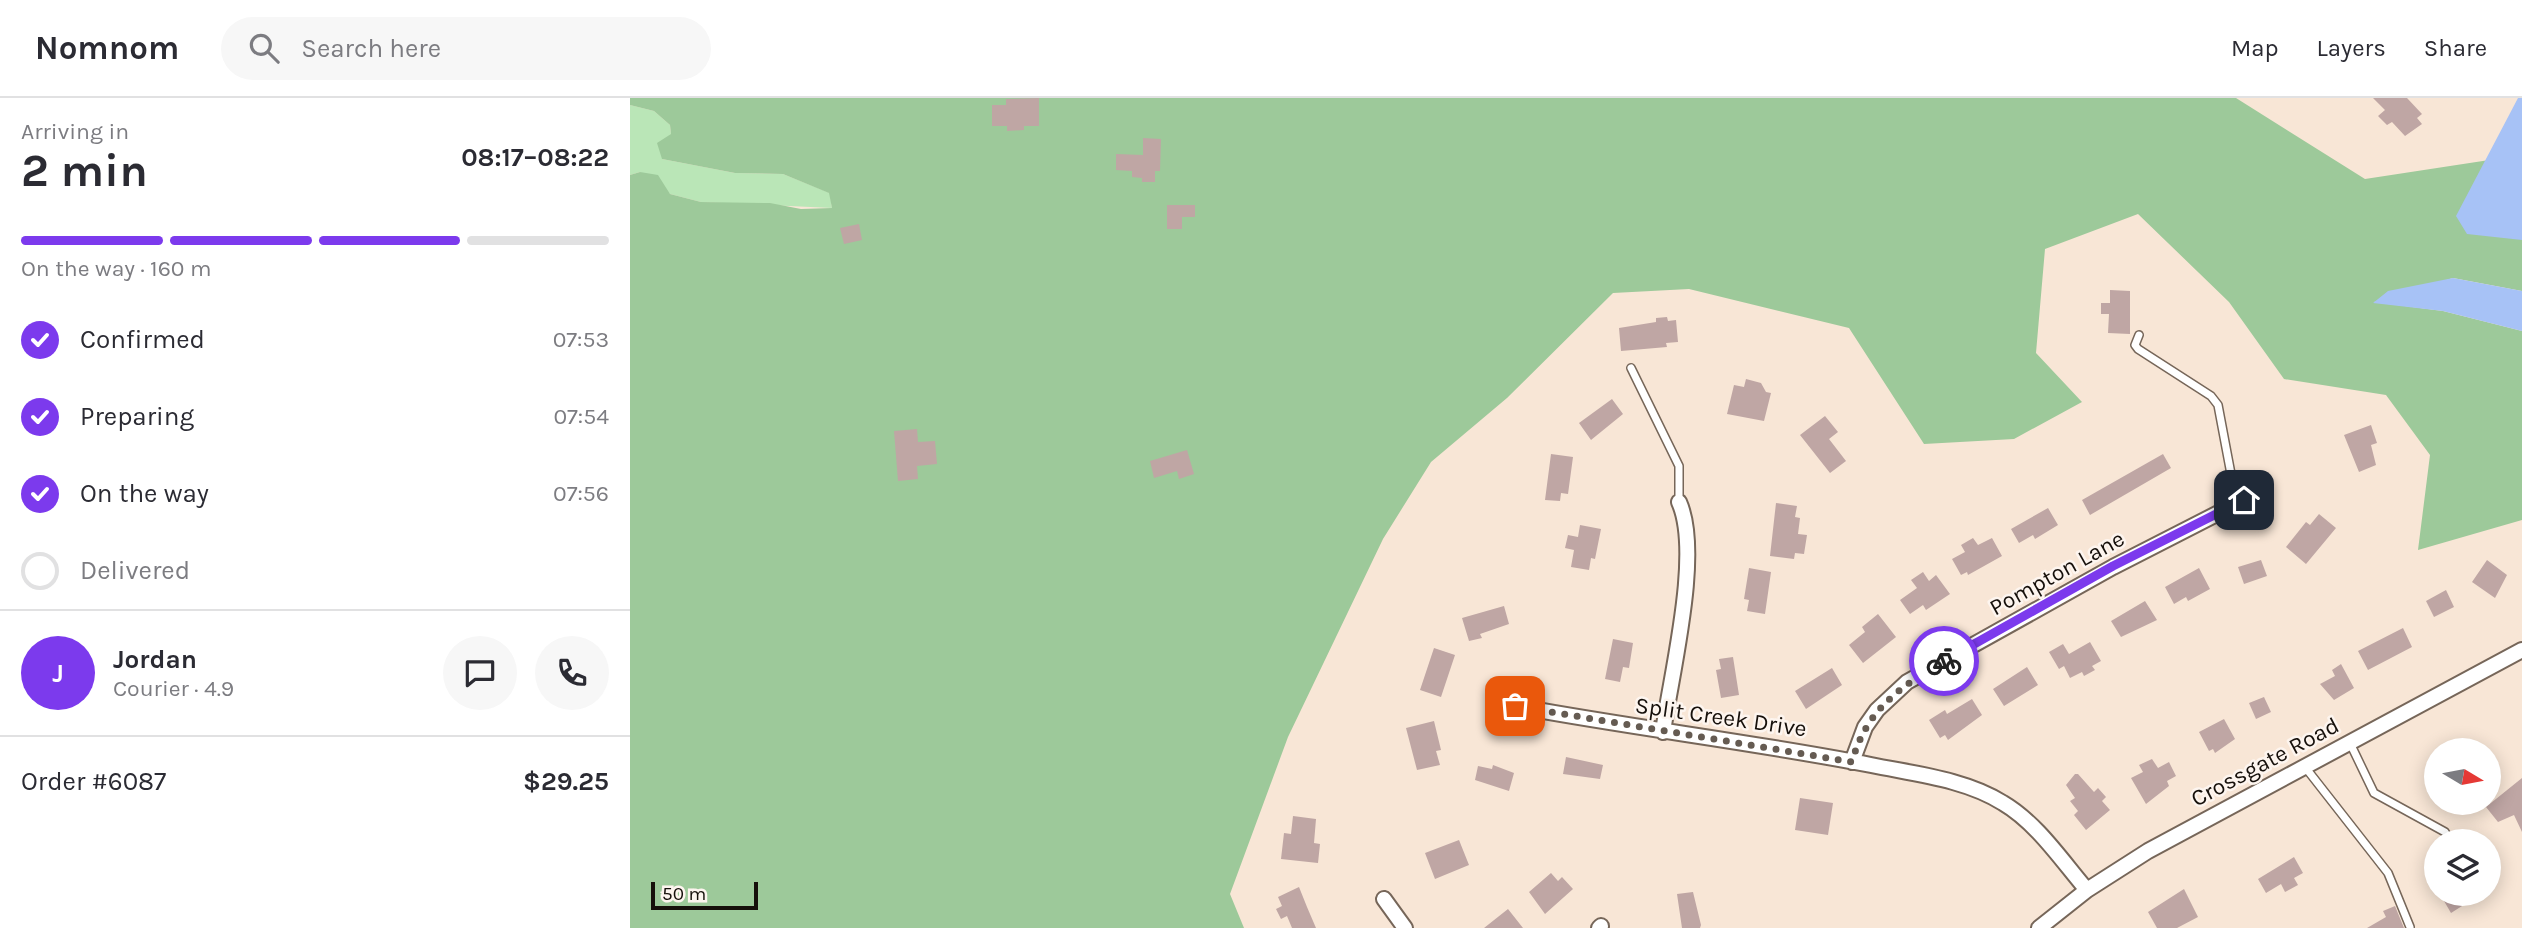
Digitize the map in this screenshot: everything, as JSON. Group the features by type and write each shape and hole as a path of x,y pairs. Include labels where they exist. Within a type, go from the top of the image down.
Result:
{"street":[{"name":"Pompton Lane","path":"1852,762 1865,727 1877,710 1907,682 2113,566 2244,500"},
{"path":"1663,732 1683,605 1688,531 1679,502"},
{"name":"Crossgate Road","path":"2039,928 2087,891 2148,851 2522,650"},
{"name":"Split Creek Drive","path":"1515,706 1852,762 1939,780 2003,802 2024,817 2087,891"},
{"path":"1384,899 1405,928"}],"lane":[{"path":"2138,335 2135,345 2138,349 2211,396 2218,405 2231,474 2244,500"},
{"path":"1631,368 1679,466 1679,502"},
{"path":"2350,743 2374,793 2440,829"},
{"path":"2305,766 2388,873 2410,928"}],"green space":[{"path":"630,98 2236,98 2365,179 2522,155 2522,291 2453,278 2374,302 2443,311 2522,331 2522,520 2418,550 2430,455 2386,395 2284,379 2229,302 2138,214 2045,249 2036,353 2082,402 2014,439 1924,444 1849,328 1689,289 1613,293 1507,398 1431,462 1383,539 1288,737 1230,894 1244,928 630,928 630,175 640,172 658,175 670,194 701,202 770,203 801,209 832,208 829,193 783,174 735,173 662,159 657,143 671,134 670,125 654,111 630,105"},
{"path":"630,105 654,111 670,125 671,134 662,159 735,173 783,174 830,193 832,208 701,202 670,194 640,172 630,175"}],"water":[{"path":"2518,98 2522,98 2522,240 2467,234 2456,216"},
{"path":"2453,278 2522,291 2522,331 2443,311 2373,303 2388,291"}],"building":[{"path":"1039,98 1039,126 1024,126 1024,130 1007,131 1007,126 992,126 992,105 1006,105 1006,99"},
{"path":"2373,98 2407,98 2422,114 2417,118 2422,124 2405,136 2392,122 2387,125 2378,116 2385,110"},
{"path":"1143,138 1161,139 1160,171 1155,171 1155,182 1142,182 1142,178 1132,177 1132,171 1116,170 1116,154 1143,155"},
{"path":"1167,205 1195,205 1195,217 1182,217 1182,229 1167,229"},
{"path":"859,224 862,240 844,244 840,228"},
{"path":"2110,290 2130,291 2130,334 2108,333 2109,314 2101,314 2101,303 2110,303"},
{"path":"1667,317 1668,321 1676,320 1678,342 1666,343 1667,347 1621,351 1619,328 1656,322 1656,318"},
{"path":"1746,379 1761,383 1766,392 1771,393 1764,421 1727,414 1734,385 1744,387"},
{"path":"1612,399 1623,414 1591,440 1579,423"},
{"path":"1825,416 1838,432 1829,439 1846,461 1830,473 1800,435"},
{"path":"2371,425 2377,443 2371,445 2376,465 2359,472 2344,435"},
{"path":"917,429 918,442 935,441 937,464 917,466 918,479 898,481 894,431"},
{"path":"1187,450 1194,474 1179,479 1177,471 1154,478 1150,461"},
{"path":"1551,454 1573,457 1568,494 1561,493 1560,501 1545,500"},
{"path":"2163,454 2171,468 2090,515 2082,500"},
{"path":"1776,503 1797,506 1795,517 1800,518 1798,534 1807,535 1804,554 1795,553 1794,559 1770,556"},
{"path":"2048,508 2058,525 2035,539 2033,535 2019,543 2011,529"},
{"path":"2319,514 2336,528 2306,564 2286,547 2306,522 2310,525"},
{"path":"1580,525 1601,529 1595,559 1591,558 1589,570 1571,567 1574,550 1565,548 1568,535 1578,537"},
{"path":"1973,538 1978,545 1992,538 2002,556 1968,575 1967,572 1961,575 1952,559 1965,552 1961,545"},
{"path":"2261,560 2267,576 2244,584 2238,567"},
{"path":"2487,560 2507,575 2495,598 2472,582"},
{"path":"1749,568 1771,572 1765,614 1747,611 1749,600 1744,599"},
{"path":"2199,568 2210,589 2188,601 2186,597 2174,604 2165,587"},
{"path":"1923,572 1929,581 1936,575 1950,594 1926,610 1923,605 1910,614 1900,600 1917,588 1911,580"},
{"path":"2446,590 2454,607 2434,617 2426,601"},
{"path":"2145,601 2157,620 2121,637 2111,621"},
{"path":"1504,606 1509,624 1480,634 1482,638 1469,641 1462,618"},
{"path":"1878,614 1896,637 1863,663 1849,645 1865,632 1862,627"},
{"path":"2403,628 2412,647 2368,670 2358,651"},
{"path":"1613,639 1633,643 1629,668 1623,667 1620,682 1605,679"},
{"path":"2090,642 2101,661 2092,666 2095,670 2084,676 2082,672 2070,678 2064,666 2059,669 2049,652 2063,644 2069,654"},
{"path":"1434,648 1455,655 1441,697 1420,690"},
{"path":"1733,657 1739,695 1721,698 1716,670 1721,669 1719,659"},
{"path":"2341,664 2354,688 2334,700 2320,684 2335,676 2332,670"},
{"path":"2027,667 2038,685 2004,706 1993,689"},
{"path":"1832,668 1842,685 1806,709 1795,691"},
{"path":"2264,697 2271,712 2256,719 2249,703"},
{"path":"1972,699 1982,715 1948,740 1945,735 1940,738 1929,720 1945,710 1947,714"},
{"path":"2224,719 2235,739 2215,753 2213,749 2209,751 2199,732"},
{"path":"1434,721 1441,750 1436,751 1440,765 1417,770 1406,728"},
{"path":"1566,757 1603,765 1600,779 1563,774"},
{"path":"2152,759 2158,768 2169,762 2176,776 2167,781 2169,786 2146,804 2131,778 2143,772 2139,765"},
{"path":"1493,765 1514,773 1509,791 1475,780 1478,766 1492,769"},
{"path":"2075,774 2094,792 2098,788 2106,797 2102,801 2110,810 2086,830 2074,815 2078,811 2070,801 2075,798 2066,785"},
{"path":"2522,778 2522,832 2514,815 2498,822 2493,816 2501,816 2501,795"},
{"path":"1800,798 1833,803 1828,835 1795,830"},
{"path":"1293,816 1316,819 1314,843 1320,844 1318,863 1281,859 1284,833 1291,834"},
{"path":"1459,840 1469,865 1435,879 1425,853"},
{"path":"2294,857 2303,873 2294,878 2298,885 2285,892 2281,884 2266,893 2258,879"},
{"path":"1551,873 1558,881 1562,877 1573,889 1545,914 1529,892"},
{"path":"1299,887 1316,928 1292,928 1287,916 1281,919 1276,909 1282,906 1278,897"},
{"path":"2184,889 2198,917 2177,928 2157,928 2148,912"},
{"path":"1693,892 1701,925 1700,928 1682,928 1677,894"},
{"path":"2395,906 2404,928 2367,928 2386,917 2383,911"},
{"path":"2447,906 2462,906 2451,913"},
{"path":"1508,909 1523,928 1484,928"}],"way so far":[{"path":"1515,706 1615,725 1796,750 1852,762 1865,727 1877,710 1907,682 1944,661"}],"route":[{"path":"1944,661 2113,566 2244,500"}]}
